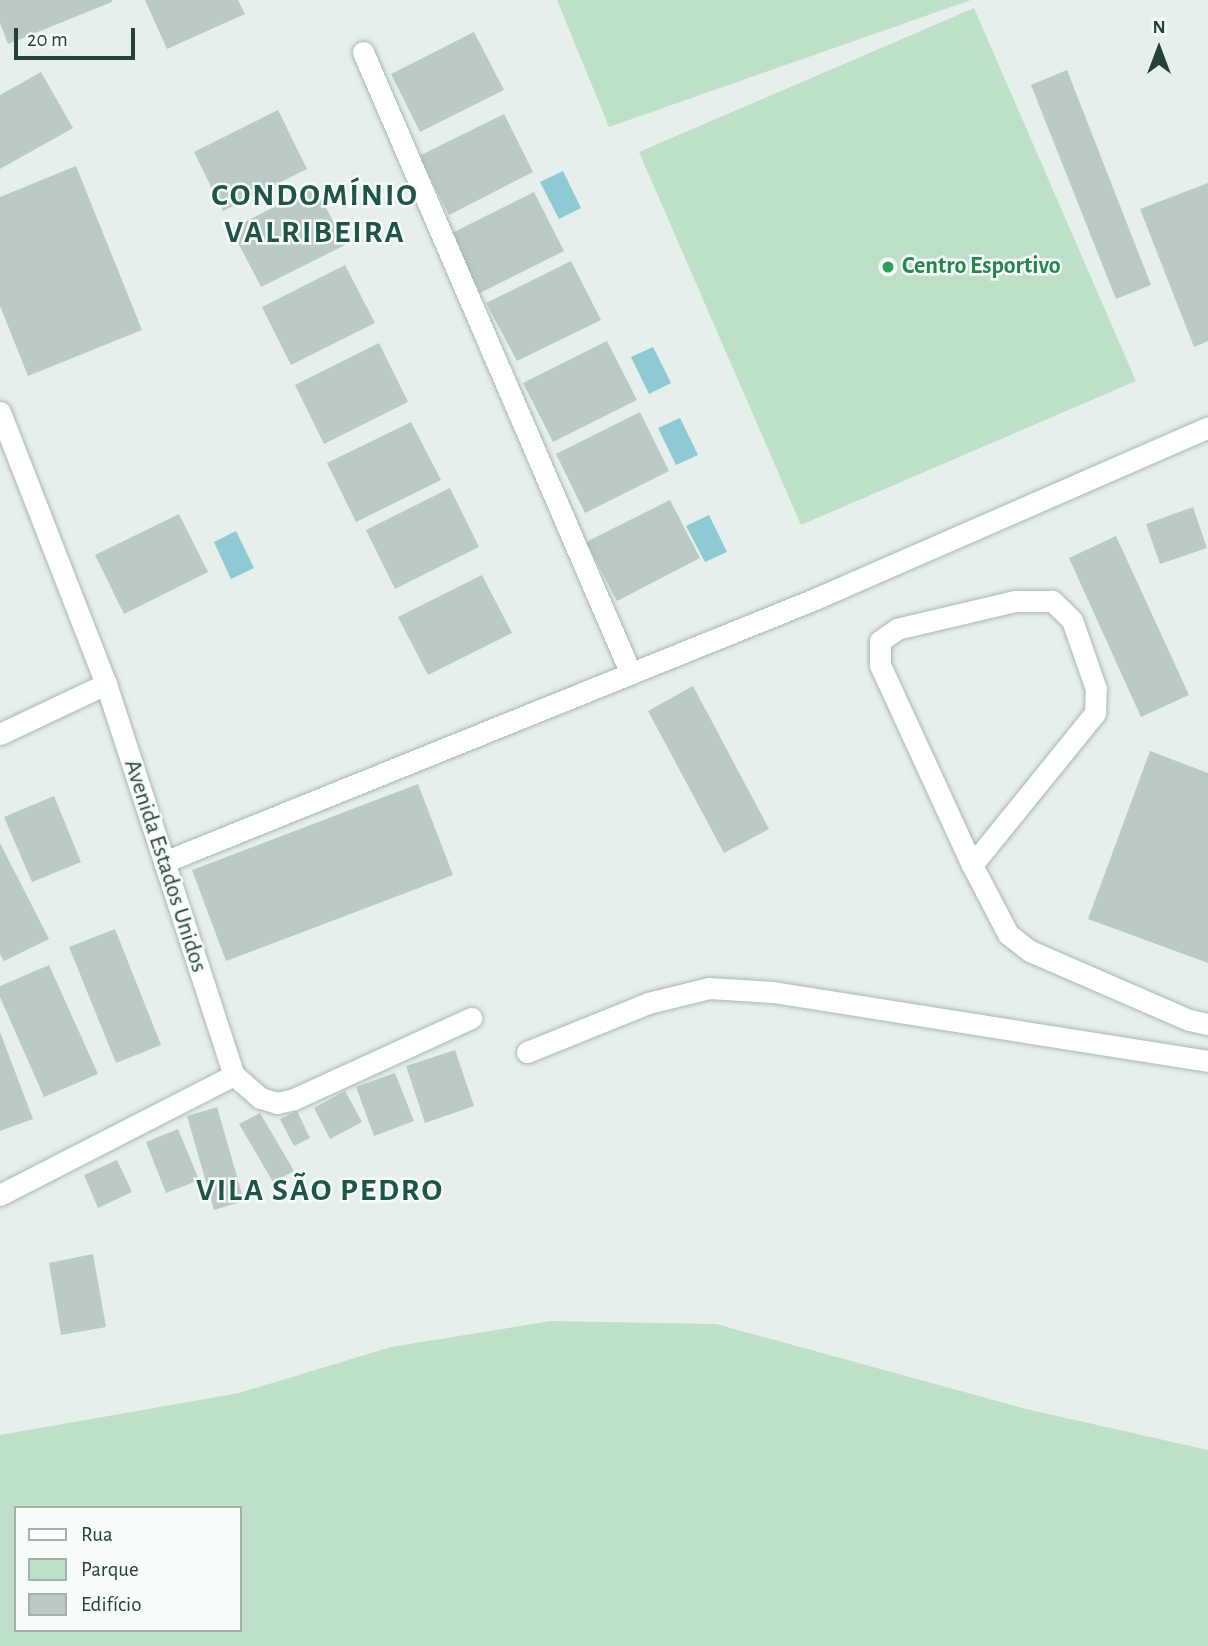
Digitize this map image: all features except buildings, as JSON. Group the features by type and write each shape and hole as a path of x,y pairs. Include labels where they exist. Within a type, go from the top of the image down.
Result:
{"street":[{"path":"363,52 631,674"},
{"name":"Avenida Estados Unidos","path":"0,412 106,684 234,1074"},
{"path":"164,862 815,599 1208,427"},
{"path":"972,865 1096,713 1096,689 1072,620 1052,601 1014,601 897,629 880,641 880,665 972,865 1017,943 1189,1020 1208,1024"},
{"path":"0,734 106,684"},
{"path":"527,1052 648,1003 709,988 773,992 1208,1061"},
{"path":"0,1195 234,1074 260,1098 277,1103 294,1099 471,1018"}],"green space":[{"path":"557,0 971,0 609,127"},
{"name":"Centro Esportivo","path":"974,8 1136,381 801,525 639,152"},
{"path":"551,1321 716,1324 1026,1409 1208,1450 1208,1646 0,1646 0,1435 239,1393 391,1347"}],"water":[{"path":"563,171 581,208 559,219 540,182"},
{"path":"653,347 671,383 649,394 631,357"},
{"path":"680,418 698,455 676,465 658,428"},
{"path":"709,515 727,552 705,562 686,526"},
{"path":"236,531 254,568 231,579 214,542"}],"place":[{"name":"Centro Esportivo","path":"888,267"}],"district":[{"name":"CONDOMÍNIO VALRIBEIRA","path":"315,214"},
{"name":"VILA SÃO PEDRO","path":"320,1190"}]}
